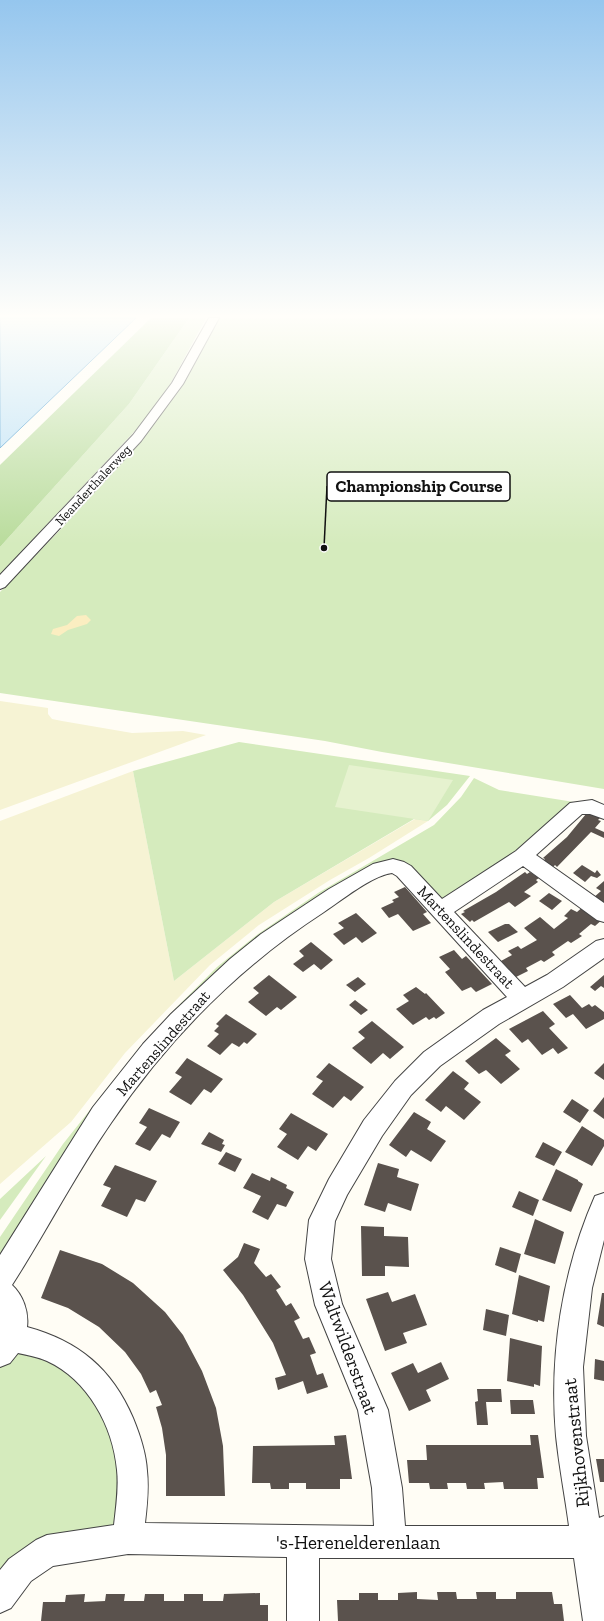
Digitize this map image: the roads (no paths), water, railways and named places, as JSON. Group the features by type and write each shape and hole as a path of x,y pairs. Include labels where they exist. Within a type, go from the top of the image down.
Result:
{"street":[{"name":"Neanderthalerweg","path":"0,584 137,438 170,394"},
{"path":"440,911 523,856 577,808 592,807 604,812"},
{"path":"523,856 604,914"},
{"name":"Martenslindestraat","path":"0,1279 102,1114 143,1060 186,1013 249,954 308,911 384,868 397,867 404,871 523,999"},
{"name":"Waltwilderstraat","path":"391,1542 387,1488 372,1410 329,1305 318,1259 322,1220 338,1187 373,1128 403,1088 432,1059 491,1017 583,963 604,947"},
{"name":"Rijkhovenstraat","path":"599,1621 598,1542 572,1436 569,1367 578,1288 593,1232 604,1205"},
{"path":"0,1293 9,1303 13,1313 14,1325 6,1345 40,1345 68,1357 89,1374 109,1399 125,1434 131,1463 128,1538"},
{"name":"'s-Herenelderenlaan","path":"0,1597 20,1570 47,1551 128,1538 303,1542 598,1542"},
{"path":"302,1621 303,1542"}],"water":[{"path":"0,394 57,394 0,448"}],"place":[{"name":"Championship Course","path":"324,548"}]}
